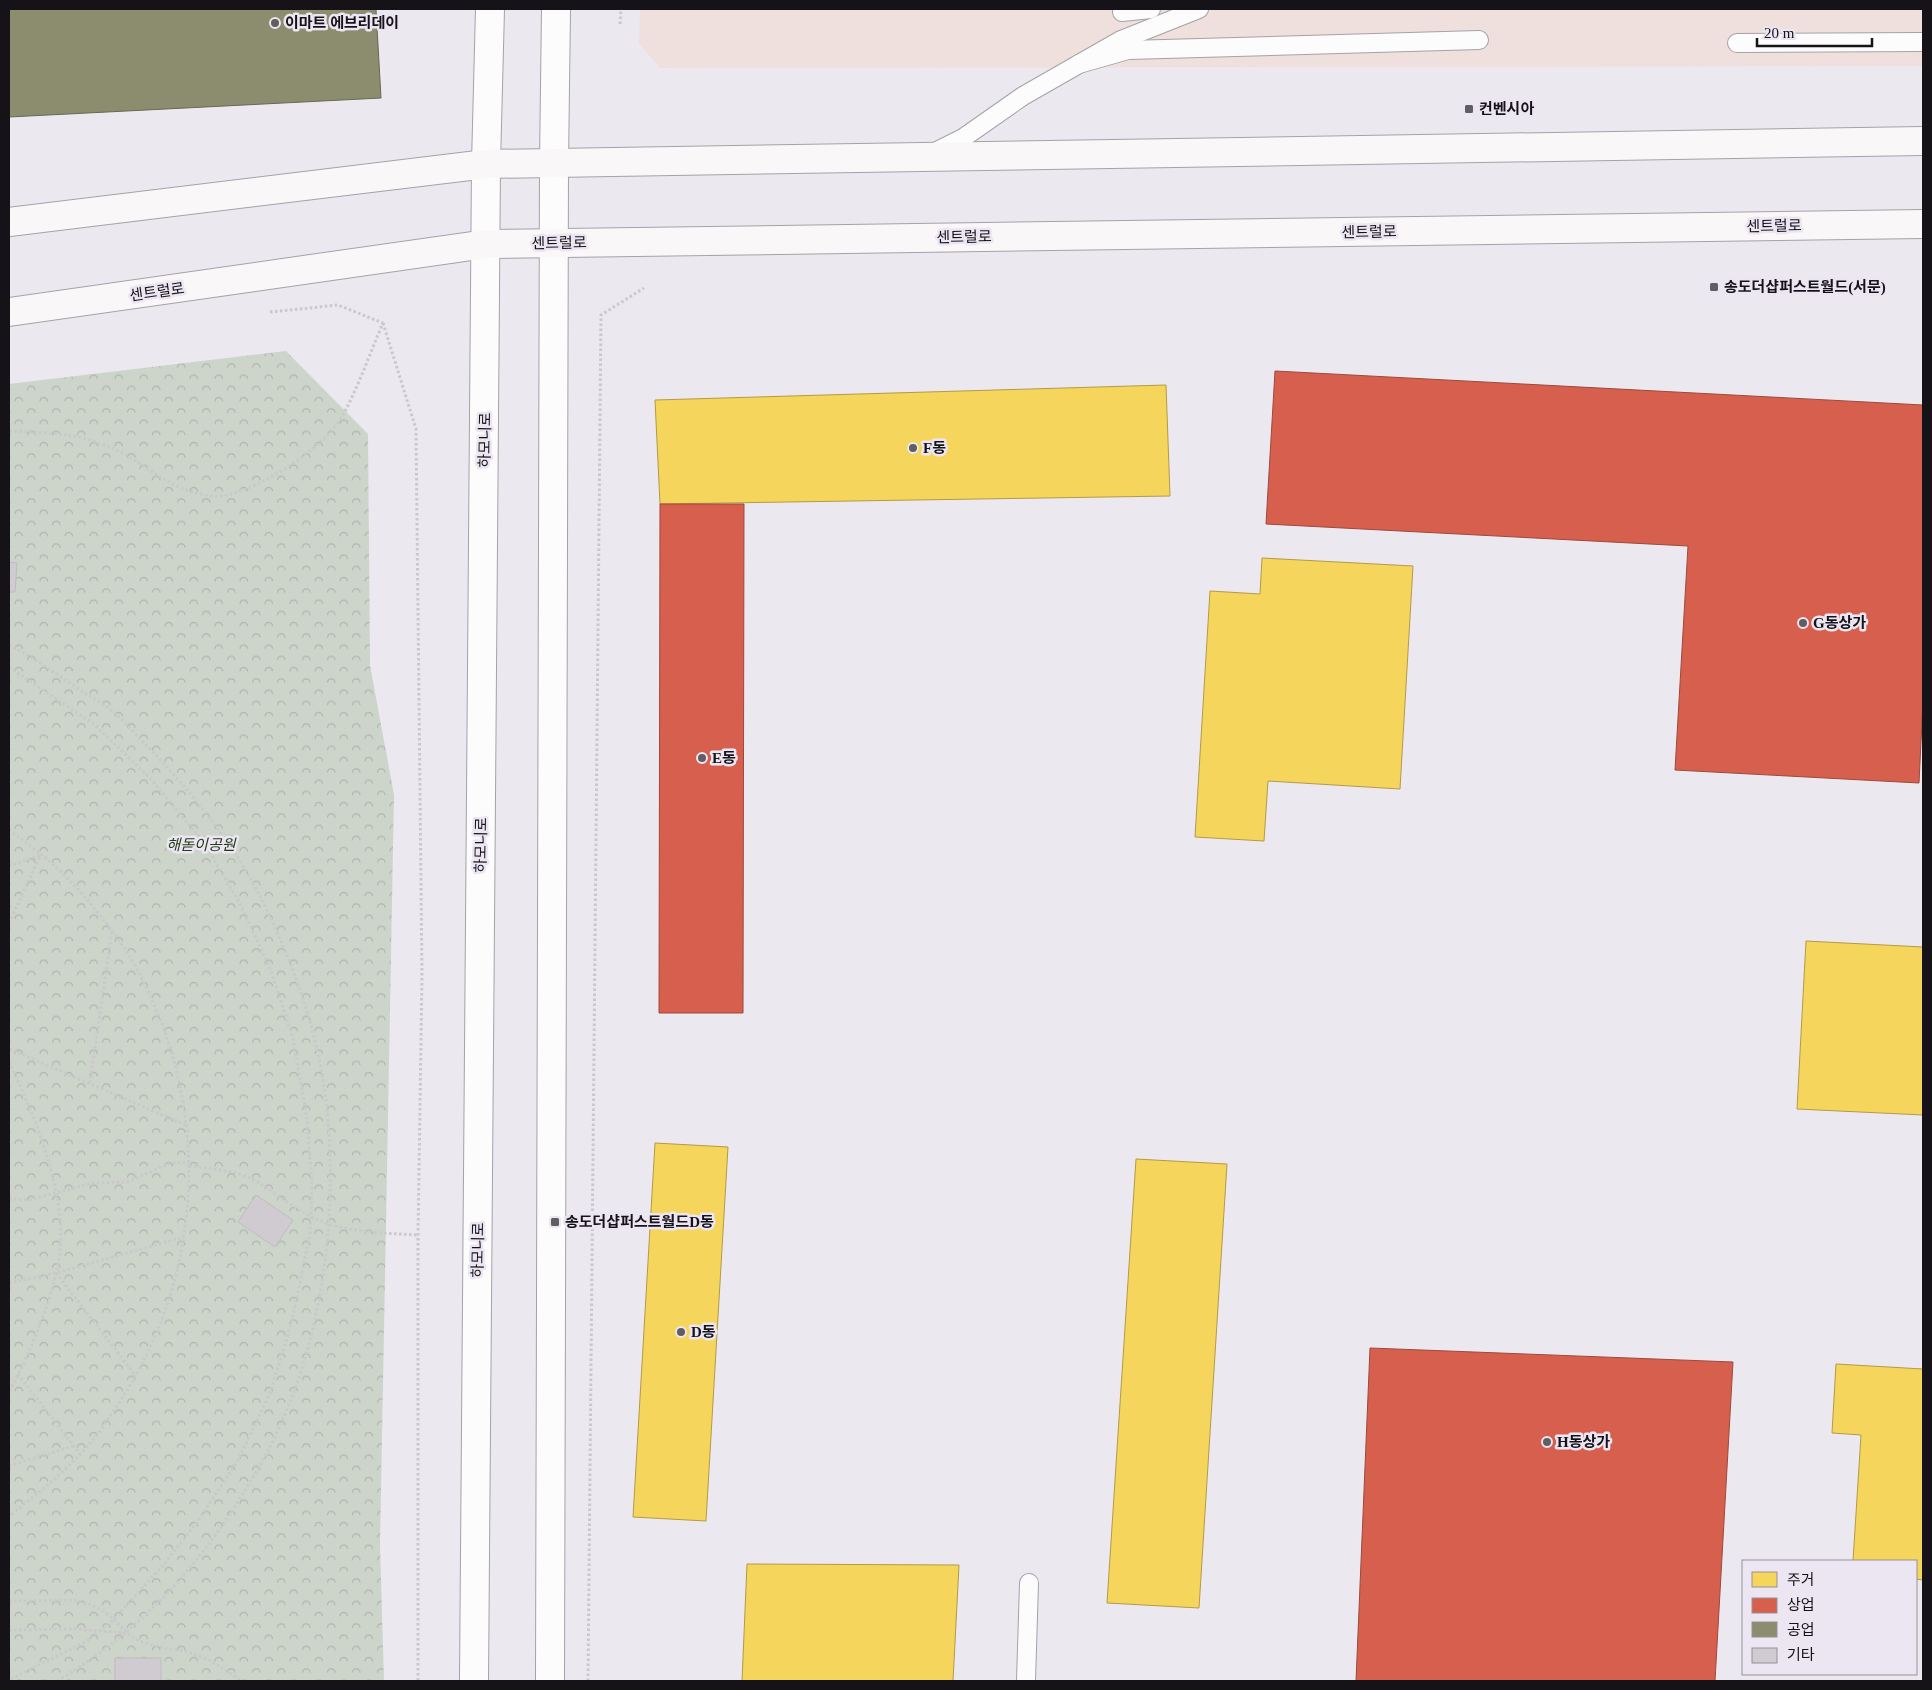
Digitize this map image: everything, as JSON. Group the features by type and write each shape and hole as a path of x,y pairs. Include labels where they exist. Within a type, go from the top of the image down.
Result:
{"main road":[{"path":"9,222 486,164 1923,141"},
{"name":"센트럴로","path":"9,312 486,244 1923,224"}],"street":[{"name":"하모니로","path":"474,1681 486,164 490,9"},
{"path":"550,1681 556,9"}],"lane":[{"path":"1122,12 1151,9"},
{"path":"922,157 963,138 1022,96 1121,40 1199,9"},
{"path":"1079,64 1128,50 1479,40"},
{"path":"1737,43 1923,42"},
{"path":"1026,1681 1029,1583"}],"path":[{"path":"620,24 621,9"},
{"path":"588,1681 601,314 644,288"},
{"path":"9,431 68,434 103,444 124,454 163,480 191,492 219,496 232,494 260,483 287,467 322,441 333,429 344,414 383,323 416,429 422,975 418,1235 418,1681"},
{"path":"9,645 24,652 112,711 167,766 211,820 261,897 291,963 313,1034 322,1078 330,1164 328,1224 320,1302 299,1375 279,1428 218,1532 172,1589 126,1633 58,1681"},
{"path":"9,667 94,724 150,778 205,844 240,902 270,968 293,1038 307,1119 312,1184 310,1234 291,1325 270,1393 237,1462 198,1521 166,1563 114,1619 87,1641 9,1680"},
{"path":"9,830 41,854 88,900 123,946 155,1006 172,1052 185,1108 190,1164 186,1224 172,1290 156,1336 136,1376 93,1440 51,1484 9,1516"},
{"path":"9,866 41,854"},
{"path":"9,923 41,854"},
{"path":"90,1083 112,931"},
{"path":"9,1049 186,1125"},
{"path":"9,1062 43,1143 60,1218 59,1259 48,1305 27,1356 9,1391"},
{"path":"9,1199 29,1200 93,1183 127,1182 171,1164 190,1164 239,1174 258,1182 311,1216 328,1224 359,1231 418,1235"},
{"path":"9,1283 56,1273 184,1237"},
{"path":"56,1273 136,1376"},
{"path":"18,1374 80,1454"},
{"path":"9,1466 73,1446"},
{"path":"9,1601 77,1600 98,1607 114,1619 126,1633"},
{"path":"9,1630 126,1633 161,1648 185,1652 209,1660 241,1681"}],"shaded area":[{"path":"640,9 1923,9 1923,66 660,68 639,44"}],"green space":[{"name":"해돋이공원","path":"286,351 368,434 370,665 394,795 380,1545 384,1681 9,1681 9,384"}],"building: 주거":[{"name":"F동","path":"1166,385 1170,496 660,504 655,400"},
{"path":"1262,558 1413,566 1400,789 1268,781 1264,841 1195,837 1210,591 1260,594"},
{"path":"1806,941 1923,947 1923,1115 1797,1109"},
{"name":"D동","path":"655,1143 728,1147 706,1521 633,1517"},
{"path":"1136,1159 1227,1164 1199,1608 1107,1603"},
{"path":"1836,1364 1923,1369 1923,1580 1917,1579 1917,1560 1853,1560 1861,1435 1832,1433"},
{"path":"747,1564 959,1565 953,1681 742,1681"}],"building: 상업":[{"name":"G동상가","path":"1275,371 1923,405 1923,701 1919,783 1675,770 1688,546 1266,524"},
{"name":"E동","path":"660,504 744,504 743,1013 659,1013"},
{"name":"H동상가","path":"1370,1348 1733,1362 1715,1681 1356,1681"}],"building: 공업":[{"path":"9,9 376,9 381,98 9,117"}],"building: 기타":[{"path":"9,562 17,563 15,592 9,592"},
{"path":"256,1195 293,1220 275,1247 238,1222"},
{"path":"115,1658 161,1658 161,1681 115,1681"}],"place":[{"name":"이마트 에브리데이","path":"275,23"},
{"name":"컨벤시아","path":"1469,109"},
{"name":"송도더샵퍼스트월드(서문)","path":"1714,287"},
{"name":"F동","path":"913,448"},
{"name":"G동상가","path":"1803,623"},
{"name":"E동","path":"702,758"},
{"name":"송도더샵퍼스트월드D동","path":"555,1222"},
{"name":"D동","path":"681,1332"},
{"name":"H동상가","path":"1547,1442"}]}
